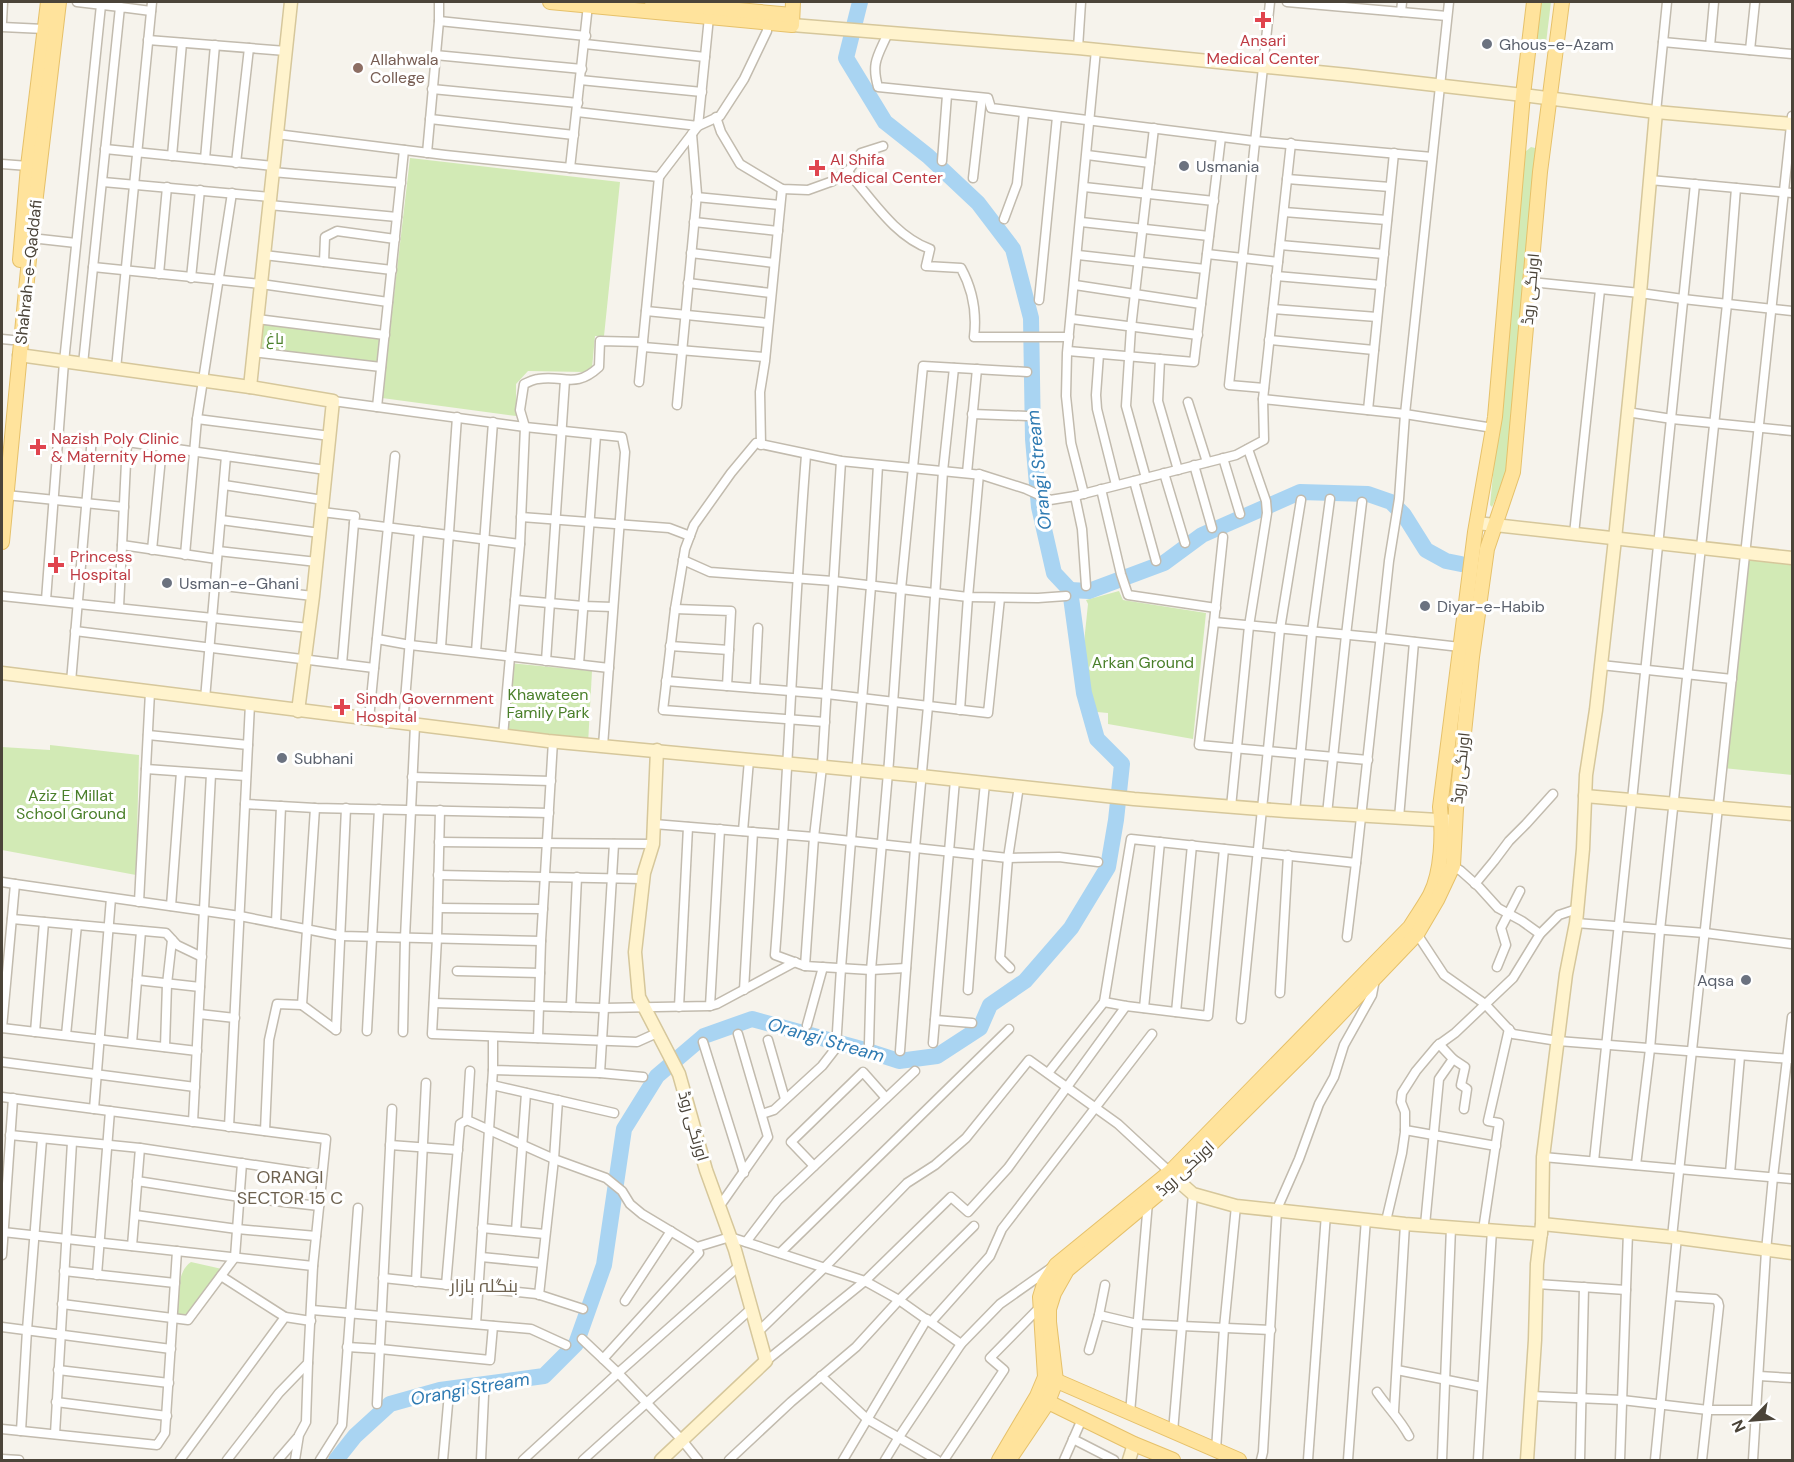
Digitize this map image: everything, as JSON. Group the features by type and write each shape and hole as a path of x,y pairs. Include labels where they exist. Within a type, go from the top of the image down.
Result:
{"main road":[{"name":"Shahrah-e-Qaddafi","path":"2,438 7,340 48,2"},
{"name":"Shahrah-e-Qaddafi","path":"2,542 31,238 59,2"},
{"path":"550,2 713,9"},
{"path":"652,2 787,16"},
{"name":"اورنگی روڈ","path":"1051,1379 1049,1309 1054,1293 1067,1270 1148,1202 1173,1175 1308,1048 1417,934 1453,866 1446,816 1460,647 1476,524 1493,428 1523,95 1534,2"},
{"name":"اورنگی روڈ","path":"1446,816 1487,549 1513,472 1540,172 1562,2"},
{"path":"1009,1461 1051,1379 1040,1297 1044,1284 1056,1265 1173,1175 1410,927 1430,894 1438,871 1446,816"},
{"path":"1051,1379 1239,1461"},
{"path":"1042,1399 1173,1461"},
{"path":"999,1461 1042,1399"}],"street":[{"path":"2,22 3,2"},
{"path":"76,2 120,7 152,6 116,369"},
{"path":"250,387 291,2"},
{"path":"427,153 439,2"},
{"path":"1078,48 1081,2"},
{"path":"1264,388 1229,385 1269,2"},
{"path":"1287,2 1361,5 1401,12 1447,16"},
{"path":"1401,12 1402,2"},
{"path":"1347,937 1389,561 1397,519 1405,414 1449,2"},
{"path":"1527,1461 1543,1157 1566,974 1576,923 1583,849 1586,775 1601,664 1641,293 1667,2"},
{"path":"1710,46 1714,2"},
{"path":"1750,50 1755,2"},
{"path":"570,168 589,3"},
{"path":"46,600 64,362 101,5"},
{"path":"83,364 120,7"},
{"path":"698,126 705,57 713,9"},
{"path":"639,382 658,177 698,126 720,116 744,79 767,31 787,16 891,34 1078,48 1523,95 1656,112 1792,121 1788,193 1772,309 1679,1169 1672,1296 1655,1461"},
{"path":"439,21 705,57"},
{"path":"2,27 44,29"},
{"path":"891,34 875,60 878,87 988,98 991,108 1024,113 1254,141 1432,157"},
{"path":"148,40 286,51"},
{"path":"1663,42 1792,54"},
{"path":"172,156 182,43"},
{"path":"205,159 215,45"},
{"path":"236,162 249,48"},
{"path":"1086,586 1079,495 1066,396 1069,337 1096,50"},
{"path":"435,55 582,69"},
{"path":"580,80 702,92"},
{"path":"432,88 578,103"},
{"path":"942,161 947,94"},
{"path":"973,178 982,98"},
{"path":"577,112 698,126"},
{"path":"1004,219 1017,184 1024,113"},
{"path":"716,117 721,132 740,164 782,189 808,190 833,181 848,171 861,153 884,146"},
{"path":"1039,300 1057,117"},
{"path":"430,119 574,135"},
{"path":"1146,478 1126,406 1134,294 1154,128"},
{"path":"276,134 427,153 658,177"},
{"path":"677,405 696,197 692,134"},
{"path":"1068,351 1194,362 1221,137"},
{"path":"825,722 663,710 685,549 694,525 731,473 756,443 841,461 979,474 1026,489 1050,500 1079,495 1236,455 1264,440 1264,388 1292,143"},
{"path":"105,149 236,162 273,169 401,183"},
{"path":"377,407 404,150"},
{"path":"1368,410 1394,153"},
{"path":"1087,155 1150,163"},
{"path":"2,164 28,165"},
{"path":"848,171 881,211 903,233 914,243 930,249 926,266 961,268 969,284 975,314 974,337 1069,337"},
{"path":"1287,179 1390,188"},
{"path":"1650,180 1788,193"},
{"path":"102,182 200,190 397,217"},
{"path":"1594,1161 1695,184"},
{"path":"159,274 167,187"},
{"path":"1084,187 1214,201"},
{"path":"1636,1165 1727,304 1736,188"},
{"path":"761,444 760,392 782,189"},
{"path":"191,278 200,190"},
{"path":"185,555 197,419 232,194"},
{"path":"696,197 780,205"},
{"path":"1284,212 1387,220"},
{"path":"694,222 778,231"},
{"path":"1081,222 1209,236"},
{"path":"324,262 325,237 337,231 395,239"},
{"path":"31,238 76,243"},
{"path":"1280,245 1384,254"},
{"path":"691,252 774,263"},
{"path":"1207,254 1278,262"},
{"path":"264,255 392,270"},
{"path":"1078,255 1205,269"},
{"path":"93,267 261,284 388,302"},
{"path":"1276,276 1381,285"},
{"path":"1531,282 1792,311"},
{"path":"688,283 771,293"},
{"path":"1075,285 1201,304"},
{"path":"1574,534 1600,290"},
{"path":"1273,309 1377,317"},
{"path":"646,311 768,323"},
{"path":"257,319 385,335"},
{"path":"1071,319 1131,328 1198,334"},
{"path":"1269,340 1374,350"},
{"path":"503,735 520,544 525,427 520,410 524,384 537,378 577,381 590,375 599,367 600,341 765,357"},
{"path":"254,352 381,367"},
{"path":"1099,354 1097,409 1116,485"},
{"path":"19,355 377,407 525,427 622,437 625,452 603,746"},
{"path":"1160,359 1158,401 1178,470"},
{"path":"869,1044 871,970 894,702 901,590 923,366 1027,372"},
{"path":"900,1051 928,706 943,471 954,368"},
{"path":"967,473 977,369"},
{"path":"546,661 565,380"},
{"path":"1263,399 1405,414 1493,428"},
{"path":"298,711 317,562 333,400"},
{"path":"1188,402 1207,462"},
{"path":"1627,412 1672,419 1792,431"},
{"path":"972,414 1027,416"},
{"path":"441,647 457,417"},
{"path":"197,419 330,436"},
{"path":"476,652 493,422"},
{"path":"579,664 596,435"},
{"path":"71,682 92,437"},
{"path":"119,607 127,442 326,470"},
{"path":"152,550 162,447"},
{"path":"1231,807 1249,626 1267,513 1266,501 1248,449"},
{"path":"806,455 796,577 788,764 775,955 805,966 871,970 906,968"},
{"path":"205,699 226,456"},
{"path":"369,720 395,456"},
{"path":"1223,458 1240,514"},
{"path":"805,966 814,837 822,767 841,461"},
{"path":"762,1114 774,1110 822,1066 836,1048 878,465"},
{"path":"1194,465 1212,528"},
{"path":"1164,473 1185,543"},
{"path":"960,710 979,474"},
{"path":"1134,481 1156,561"},
{"path":"224,486 322,506 355,516 342,664"},
{"path":"1101,489 1128,595 1216,608"},
{"path":"6,495 124,507"},
{"path":"1295,812 1312,632 1330,499"},
{"path":"1241,1019 1280,628 1301,500"},
{"path":"1327,814 1362,502"},
{"path":"521,517 669,528 690,536"},
{"path":"221,520 320,533"},
{"path":"354,523 520,544"},
{"path":"1476,524 1792,558"},
{"path":"402,1032 412,777 409,724 410,645 419,531"},
{"path":"1223,537 1199,745 1368,760"},
{"path":"122,545 185,555 317,562"},
{"path":"683,560 710,572 796,577 936,594 999,598 1066,596"},
{"path":"215,585 313,596"},
{"path":"2,596 309,627"},
{"path":"666,681 827,694 988,713 999,598"},
{"path":"515,600 613,607"},
{"path":"675,609 731,611 727,686"},
{"path":"1214,622 1460,647"},
{"path":"755,688 758,628"},
{"path":"75,632 374,668"},
{"path":"377,639 410,645 609,668"},
{"path":"1399,818 1414,642"},
{"path":"670,646 729,650"},
{"path":"1601,664 1732,679"},
{"path":"2,673 553,741 1134,799 1361,816 1399,818 1446,816"},
{"path":"139,902 150,692"},
{"path":"229,1127 250,704"},
{"path":"148,735 248,745"},
{"path":"538,1038 541,941 553,741"},
{"name":"اورنگی روڈ","path":"657,750 653,844 643,879 634,952 639,997 679,1074 706,1170 730,1237 766,1360"},
{"path":"744,990 749,760"},
{"path":"146,769 246,776"},
{"path":"171,906 181,772"},
{"path":"193,1122 211,774"},
{"path":"412,777 551,781"},
{"path":"933,1043 955,780"},
{"path":"968,990 985,783"},
{"path":"1010,968 1000,958 1008,858 1019,786"},
{"path":"1475,884 1509,841 1553,794"},
{"path":"1585,796 1792,814"},
{"path":"245,804 315,808 549,813"},
{"path":"276,923 280,806"},
{"path":"302,1005 315,808"},
{"path":"265,1131 269,1040 277,1004 302,1005 336,1030 346,808"},
{"path":"367,1031 379,809"},
{"path":"440,810 432,1034 637,1042 657,1033"},
{"path":"654,824 784,834 1008,858 1059,856 1098,862"},
{"path":"679,1007 688,827"},
{"path":"710,1006 720,829"},
{"path":"1048,1073 1104,1002 1131,839 1356,862"},
{"path":"439,842 653,844"},
{"path":"1144,1008 1160,842"},
{"path":"600,1073 614,844"},
{"path":"1176,1012 1192,845"},
{"path":"1104,1002 1208,1016 1224,849"},
{"path":"1280,993 1288,855"},
{"path":"1453,866 1475,884 1498,908 1508,912 1540,934"},
{"path":"438,875 643,879"},
{"path":"571,1007 577,877"},
{"path":"2,882 240,916 341,936 541,941"},
{"path":"15,884 2,1028 197,1051"},
{"path":"1497,967 1506,945 1501,928 1520,891"},
{"path":"94,1109 111,898"},
{"path":"438,908 543,909"},
{"path":"1386,1221 1402,1154 1405,1130 1402,1093 1416,1071 1439,1044 1455,1033 1513,978 1540,934 1559,915 1577,909"},
{"path":"12,919 166,933 177,945 202,957"},
{"path":"35,1032 44,922"},
{"path":"1576,923 1705,933 1792,944"},
{"path":"66,1035 77,925"},
{"path":"132,1043 141,931"},
{"path":"1417,934 1444,975 1485,1004 1513,1034 1558,1041 1790,1059"},
{"path":"165,1047 167,984 172,940"},
{"path":"434,1003 645,1009 710,1006 795,962"},
{"path":"807,1025 823,967"},
{"path":"457,972 540,973"},
{"path":"1260,1461 1263,1452 1277,1209 1319,1104 1334,1077 1344,1045 1372,995 1375,977"},
{"path":"137,980 200,987"},
{"path":"661,1461 766,1360 865,1281 951,1197 968,1212 1008,1168 1126,1006"},
{"path":"199,1014 235,1018"},
{"path":"1753,1461 1766,1251 1773,1177 1790,1059 1792,1017"},
{"path":"935,1020 972,1023"},
{"path":"780,1253 1009,1029"},
{"path":"1478,1461 1487,1230 1499,1124 1488,1121 1509,1029"},
{"path":"719,1208 768,1137 738,1034"},
{"path":"843,1461 929,1321 990,1256 1002,1229 1152,1034"},
{"path":"476,1324 493,1070 493,1036"},
{"path":"768,1040 785,1099"},
{"path":"703,1042 744,1173"},
{"path":"1439,1044 1453,1059 1466,1067 1461,1085 1467,1089 1464,1109"},
{"path":"1730,1173 1740,1056"},
{"path":"1425,1225 1439,1079 1453,1059"},
{"path":"759,1331 907,1183 935,1165 966,1138 1029,1060 1118,1124 1193,1194 1236,1206 1487,1230 1628,1232 1792,1253"},
{"path":"2,1062 195,1087"},
{"path":"493,1070 600,1073 644,1077"},
{"path":"467,1120 470,1071"},
{"path":"746,1242 778,1200 915,1071"},
{"path":"814,1166 791,1142 862,1072 886,1098"},
{"path":"416,1282 426,1083"},
{"path":"492,1085 614,1113"},
{"path":"516,1231 526,1093"},
{"path":"2,1097 326,1139 313,1266 306,1422 278,1461"},
{"path":"2,1255 13,1098"},
{"path":"539,1295 558,1100"},
{"path":"377,1404 392,1108"},
{"path":"97,1275 110,1111"},
{"path":"446,1285 460,1124 467,1120 554,1159 606,1178 622,1191 630,1204 697,1247 699,1253 603,1359"},
{"path":"1405,1130 1496,1146"},
{"path":"10,1135 140,1148 322,1175"},
{"path":"21,1431 42,1138"},
{"path":"55,1434 72,1142"},
{"path":"390,1145 458,1150"},
{"path":"132,1246 140,1148"},
{"path":"1543,1157 1792,1179"},
{"path":"62,1304 188,1320 235,1257 242,1163"},
{"path":"138,1181 240,1197 319,1206"},
{"path":"1173,1432 1193,1194"},
{"path":"1130,1413 1148,1202"},
{"path":"1216,1450 1224,1328 1236,1206"},
{"path":"320,1461 342,1425 358,1208"},
{"path":"1308,1461 1326,1214"},
{"path":"135,1215 237,1229 316,1236"},
{"path":"1348,1461 1366,1219"},
{"path":"1394,1411 1406,1224"},
{"path":"729,1461 791,1402 856,1347 899,1300 974,1226"},
{"path":"1442,1461 1451,1227"},
{"path":"482,1228 545,1234"},
{"path":"3,1232 313,1266"},
{"path":"625,1301 671,1232"},
{"path":"1620,1461 1628,1232"},
{"path":"697,1247 730,1237 865,1281 899,1300 962,1344"},
{"path":"2,1429 157,1445 165,1433 177,1251"},
{"path":"480,1257 542,1263"},
{"path":"885,1461 962,1344 999,1305 1056,1265"},
{"path":"523,1461 739,1266"},
{"path":"64,1271 175,1283"},
{"path":"221,1276 285,1317 311,1321"},
{"path":"383,1278 539,1295 583,1309"},
{"path":"1537,1284 1626,1290"},
{"path":"1089,1350 1105,1285"},
{"path":"1580,1461 1584,1287"},
{"path":"944,1461 1004,1370 990,1358 1054,1293"},
{"path":"1672,1296 1715,1299 1719,1306 1702,1461"},
{"path":"583,1461 752,1308"},
{"path":"312,1311 531,1329 566,1345"},
{"path":"1099,1315 1137,1324 1271,1330"},
{"path":"180,1461 285,1317"},
{"path":"347,1347 490,1360 493,1326"},
{"path":"2,1327 171,1349"},
{"path":"582,1339 682,1440 698,1461"},
{"path":"227,1461 279,1393 308,1363"},
{"path":"58,1370 169,1383"},
{"path":"1397,1370 1482,1387"},
{"path":"821,1376 867,1419 937,1461"},
{"path":"1759,1376 1792,1378"},
{"path":"1377,1392 1394,1411 1409,1436"},
{"path":"481,1461 484,1395"},
{"path":"1531,1396 1622,1400 1708,1410 1757,1410"},
{"path":"56,1402 166,1416"},
{"path":"443,1461 448,1404"},
{"path":"1064,1461 1082,1419"},
{"path":"295,1461 298,1435"},
{"path":"1073,1439 1114,1461"},
{"path":"1129,1461 1134,1444"},
{"path":"2,1458 19,1461"}],"green space":[{"path":"1539,2 1551,2 1546,43 1538,47 1535,44"},
{"path":"1531,147 1535,148 1537,153 1506,475 1492,507 1490,505 1525,152"},
{"path":"410,158 620,182 604,336 595,336 592,368 585,372 528,371 516,384 516,416 382,398"},
{"name":"باغ","path":"257,319 385,335 381,367 253,352"},
{"path":"1746,553 1792,558 1792,775 1723,768"},
{"name":"Arkan Ground","path":"1119,591 1123,600 1206,613 1193,739 1108,724 1108,713 1097,712 1090,693 1085,663 1084,643 1088,604 1086,600"},
{"name":"Khawateen Family Park","path":"509,663 592,671 588,744 503,736"},
{"name":"Aziz E Millat School Ground","path":"50,745 139,755 136,875 2,850 2,747 50,750"},
{"path":"191,1262 222,1269 187,1316 177,1314 178,1293 183,1272"}],"waterway":[{"name":"Orangi Stream","path":"336,1460 355,1436 390,1404 440,1390 544,1376 576,1344 604,1265 624,1129 657,1076 704,1036 752,1019 899,1061 937,1056 980,1028 990,1005 1025,981 1071,928 1108,867 1122,764 1097,739 1084,693 1070,590 1054,573 1039,507 1033,439 1031,318 1013,249 978,203 928,156 885,122 846,58 860,2"},
{"path":"1070,590 1089,591 1164,563 1202,535 1300,492 1368,494 1391,502 1404,515 1426,550 1446,561 1461,564"}],"place":[{"name":"Ansari Medical Center","path":"1263,20"},
{"name":"Ghous-e-Azam","path":"1487,44"},
{"name":"Allahwala College","path":"358,68"},
{"name":"Usmania","path":"1184,166"},
{"name":"Al Shifa Medical Center","path":"817,168"},
{"name":"Nazish Poly Clinic & Maternity Home","path":"38,447"},
{"name":"Princess Hospital","path":"56,565"},
{"name":"Usman-e-Ghani","path":"167,583"},
{"name":"Diyar-e-Habib","path":"1425,606"},
{"name":"Sindh Government Hospital","path":"342,707"},
{"name":"Subhani","path":"282,758"},
{"name":"Aqsa","path":"1746,980"}],"district":[{"name":"ORANGI SECTOR 15 C","path":"290,1187"},
{"name":"بنگلہ بازار","path":"484,1286"}]}
